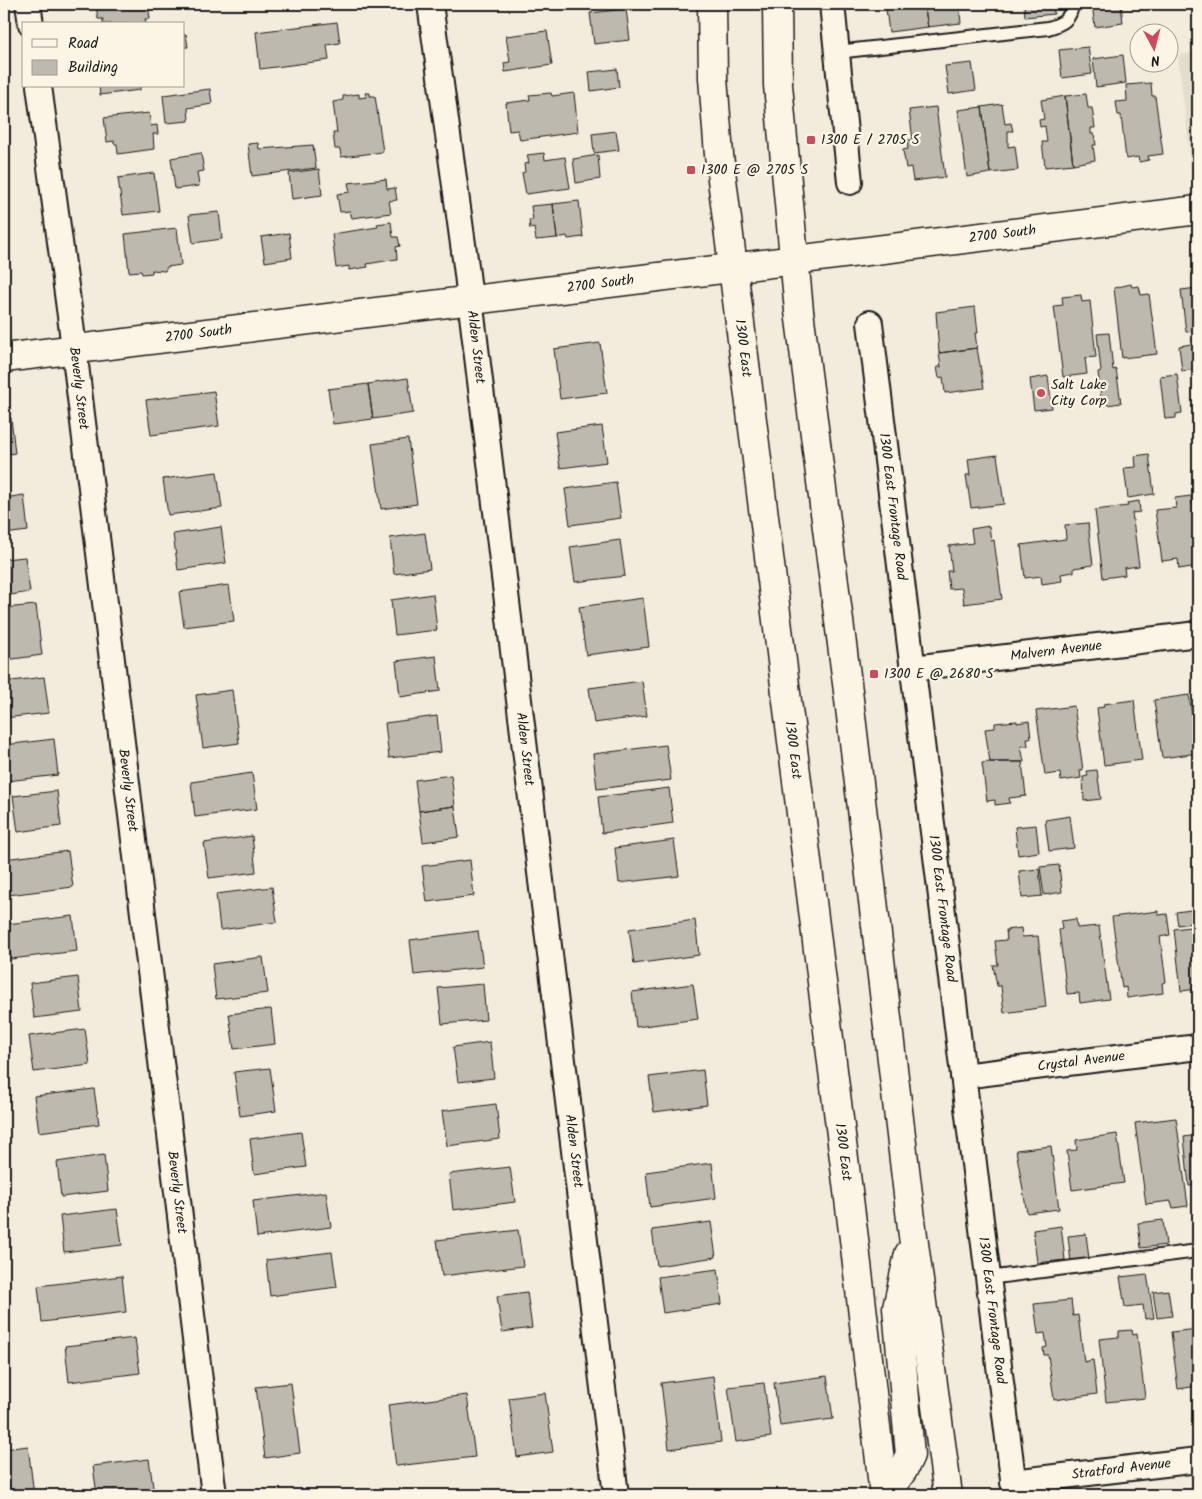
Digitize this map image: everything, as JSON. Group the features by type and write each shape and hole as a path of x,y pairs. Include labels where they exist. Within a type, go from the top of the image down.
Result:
{"main road":[{"name":"1300 East","path":"712,4 716,116 733,268 854,1238 884,1495"},
{"path":"777,4 778,85 796,260 799,311 848,691 913,1236 948,1495"},
{"name":"2700 South","path":"4,358 1198,210"},
{"path":"884,1495 903,1470 910,1455 897,1308 913,1236"}],"street":[{"path":"28,4 31,22"},
{"name":"Alden Street","path":"430,4 470,300 616,1495"},
{"path":"832,4 850,182"},
{"name":"Beverly Street","path":"39,88 74,350 214,1495"},
{"name":"1300 East Frontage Road","path":"870,323 1014,1488"},
{"name":"Malvern Avenue","path":"913,668 1198,634"},
{"name":"Crystal Avenue","path":"962,1076 1198,1047"},
{"name":"Stratford Avenue","path":"1014,1488 1198,1460"}],"lane":[{"path":"837,52 1048,28 1066,20 1071,14 1072,4"},
{"path":"988,1278 1198,1251"}],"shaded area":[{"path":"1198,52 1198,170 1192,171 1180,72 1180,55"}],"building":[{"path":"148,4 150,19 145,19 146,22 103,22 103,19 98,19 96,5"},
{"path":"301,4 342,4 302,9"},
{"path":"896,4 924,4 928,27 889,32 886,9 896,7"},
{"path":"924,4 959,4 961,23 928,27"},
{"path":"1024,4 1053,4 1054,14 1025,17"},
{"path":"1092,4 1121,4 1123,23 1095,27"},
{"path":"626,9 630,40 594,44 590,13"},
{"path":"337,22 340,43 327,45 329,60 260,69 256,32"},
{"path":"547,31 552,65 505,72 504,63 510,62 506,36"},
{"path":"186,34 188,47 185,47"},
{"path":"1088,47 1092,74 1062,78 1059,50"},
{"path":"1123,55 1126,83 1096,87 1093,59"},
{"path":"972,63 976,90 949,94 945,66"},
{"path":"617,69 619,87 591,91 589,72"},
{"path":"1151,83 1152,96 1155,96 1163,154 1148,156 1149,160 1139,162 1138,157 1126,159 1121,115 1118,115 1116,102 1127,101 1126,85"},
{"path":"99,88 140,88 140,90 100,95"},
{"path":"210,89 212,104 188,108 189,121 166,123 163,95"},
{"path":"365,93 375,96 383,152 341,157 340,149 335,149 333,133 337,133 333,102 343,100 343,96 359,94 359,98 366,97"},
{"path":"551,93 552,96 574,93 578,132 520,140 518,130 509,131 506,103 530,100 529,95"},
{"path":"1086,94 1088,108 1092,108 1095,128 1091,128 1091,134 1094,134 1096,145 1093,145 1095,160 1073,164 1065,96"},
{"path":"1065,96 1073,164 1045,167 1042,142 1047,142 1045,126 1040,127 1039,120 1044,119 1041,100"},
{"path":"1002,104 1005,124 1011,123 1013,131 1008,131 1008,147 1015,146 1018,170 990,173 982,107"},
{"path":"936,107 945,177 913,181 911,167 906,168 903,150 908,149 907,140 913,140 909,110"},
{"path":"982,107 990,173 967,177 958,110"},
{"path":"149,113 151,126 157,125 158,134 153,134 154,149 118,154 117,144 114,144 114,141 107,142 104,118"},
{"path":"616,131 619,150 594,153 592,134"},
{"path":"258,143 259,149 313,145 316,168 252,176 248,144"},
{"path":"201,153 204,171 197,172 199,186 175,189 171,158"},
{"path":"544,153 545,160 565,157 570,188 526,194 522,173 525,172 524,164 529,163 527,155"},
{"path":"598,155 600,179 576,183 573,159"},
{"path":"319,169 322,195 292,199 289,173"},
{"path":"154,173 159,211 123,215 118,178"},
{"path":"386,179 387,189 395,188 397,200 389,201 391,213 352,218 350,211 340,212 337,194 350,192 348,183"},
{"path":"579,201 583,237 568,239 567,236 557,238 553,204"},
{"path":"553,204 557,238 536,240 534,228 530,229 529,220 533,220 531,206"},
{"path":"219,212 222,239 193,243 189,215"},
{"path":"391,222 393,237 398,237 400,246 396,247 397,259 367,264 368,267 349,270 349,266 336,268 332,234 378,227 377,224"},
{"path":"177,228 181,265 167,267 165,271 152,270 152,273 142,274 141,271 129,272 125,234"},
{"path":"289,233 292,258 265,262 261,237"},
{"path":"4,269 6,269 8,282 6,282 7,295 4,296"},
{"path":"1131,284 1132,287 1139,286 1141,295 1149,294 1157,354 1122,358 1114,288"},
{"path":"1198,288 1198,331 1186,332 1181,290"},
{"path":"1081,295 1082,302 1090,301 1096,357 1085,358 1087,374 1063,377 1054,306 1063,305 1062,297"},
{"path":"975,307 978,333 975,333 977,348 939,353 936,312"},
{"path":"1109,333 1113,370 1116,369 1121,403 1107,405 1106,397 1101,398 1098,372 1101,371 1097,334"},
{"path":"600,343 607,393 560,399 554,349"},
{"path":"1198,343 1198,369 1182,371 1179,346"},
{"path":"977,348 984,388 945,393 943,377 939,378 937,367 941,367 939,353"},
{"path":"1177,374 1182,413 1176,414 1176,418 1165,419 1160,376"},
{"name":"Salt Lake City Corp","path":"1048,376 1052,408 1034,410 1030,379"},
{"path":"408,378 413,413 373,419 368,384"},
{"path":"368,384 373,419 333,424 328,389"},
{"path":"214,391 219,426 151,435 146,400"},
{"path":"11,418 15,453 4,455 4,419"},
{"path":"602,426 607,462 560,468 555,432"},
{"path":"408,439 417,504 381,509 372,444"},
{"path":"1149,454 1154,494 1128,498 1124,468 1136,467 1135,456"},
{"path":"997,455 1004,504 971,508 966,475 970,475 968,459"},
{"path":"217,472 222,508 168,515 163,479"},
{"path":"616,482 621,518 570,525 565,489"},
{"path":"24,495 28,531 4,534 4,498"},
{"path":"1191,496 1192,504 1194,504 1198,537 1198,566 1179,569 1178,559 1162,561 1155,510 1176,508 1175,498"},
{"path":"1139,501 1140,512 1132,513 1139,566 1124,568 1125,575 1103,578 1095,510 1128,506 1127,503"},
{"path":"1088,523 1093,565 1074,568 1074,572 1061,574 1062,581 1042,584 1041,576 1025,578 1021,545 1066,539 1065,525"},
{"path":"989,526 991,541 994,540 1002,599 964,604 962,588 949,589 947,571 952,571 949,546 973,543 971,529"},
{"path":"221,527 226,563 178,570 173,534"},
{"path":"425,533 430,569 394,574 390,538"},
{"path":"620,540 625,576 575,582 570,547"},
{"path":"25,557 30,592 4,596 4,559"},
{"path":"229,585 234,621 184,627 179,592"},
{"path":"433,594 437,630 395,635 391,600"},
{"path":"643,598 649,647 586,655 579,607"},
{"path":"36,605 42,655 6,660 4,608"},
{"path":"436,656 440,691 400,697 396,661"},
{"path":"44,677 49,713 4,718 4,682"},
{"path":"642,681 647,716 594,723 589,688"},
{"path":"232,690 239,743 203,748 196,695"},
{"path":"1189,695 1198,753 1162,758 1154,700"},
{"path":"1134,700 1142,760 1104,765 1097,708 1104,707 1103,704"},
{"path":"1074,706 1083,770 1080,770 1081,778 1061,781 1060,773 1045,775 1036,711"},
{"path":"437,716 441,752 389,758 385,723"},
{"path":"1017,721 1017,723 1029,721 1031,738 1027,738 1028,746 1021,746 1024,762 990,762 985,729 995,728 995,723"},
{"path":"54,739 58,775 7,781 4,745"},
{"path":"666,745 671,780 597,789 593,754"},
{"path":"1022,762 1026,796 1009,798 1010,803 995,805 995,800 987,801 982,763"},
{"path":"1097,770 1101,799 1084,801 1083,777 1088,776 1087,771"},
{"path":"252,773 257,809 195,817 191,782"},
{"path":"451,775 455,806 419,811 415,780"},
{"path":"669,788 673,823 602,833 598,797"},
{"path":"57,791 61,826 18,832 13,796"},
{"path":"455,806 459,837 423,842 419,811"},
{"path":"1070,816 1074,848 1049,851 1045,820"},
{"path":"1036,825 1039,852 1018,855 1015,827"},
{"path":"252,836 256,872 209,878 204,843"},
{"path":"674,840 679,876 619,883 615,848"},
{"path":"68,851 73,887 8,895 4,859"},
{"path":"470,860 474,896 427,902 422,866"},
{"path":"1059,865 1062,892 1044,895 1040,867"},
{"path":"1039,869 1042,896 1022,898 1019,871"},
{"path":"272,887 277,922 220,930 216,894"},
{"path":"1198,909 1198,922 1178,925 1176,912"},
{"path":"1158,911 1158,915 1167,914 1170,935 1160,937 1166,982 1162,983 1163,993 1127,998 1126,987 1122,988 1112,917"},
{"path":"73,916 77,951 11,959 7,924"},
{"path":"1076,919 1077,928 1099,926 1109,999 1080,1003 1079,993 1067,994 1059,930 1062,929 1061,921"},
{"path":"695,920 699,955 634,964 629,929"},
{"path":"1198,926 1198,989 1181,991 1174,929"},
{"path":"1021,928 1022,937 1038,936 1046,1007 1004,1013 1001,986 997,986 993,965 998,965 995,941 1007,940 1006,930"},
{"path":"478,931 483,967 414,975 410,940"},
{"path":"263,957 268,993 216,999 212,964"},
{"path":"78,977 82,1012 34,1018 30,983"},
{"path":"483,984 486,1020 442,1024 438,988"},
{"path":"693,984 698,1019 636,1027 632,992"},
{"path":"271,1009 275,1044 234,1049 229,1014"},
{"path":"85,1029 90,1065 34,1072 29,1036"},
{"path":"490,1042 494,1078 458,1082 453,1047"},
{"path":"270,1068 276,1111 240,1116 234,1072"},
{"path":"703,1070 707,1105 654,1112 649,1077"},
{"path":"94,1089 99,1124 39,1132 34,1096"},
{"path":"496,1104 500,1139 447,1146 442,1111"},
{"path":"1176,1118 1188,1206 1173,1208 1171,1201 1146,1204 1135,1123"},
{"path":"301,1132 306,1167 254,1174 250,1139"},
{"path":"1117,1134 1124,1183 1072,1190 1067,1151 1077,1150 1076,1140"},
{"path":"1198,1135 1198,1185 1189,1186 1184,1137"},
{"path":"1051,1146 1059,1209 1027,1213 1016,1150"},
{"path":"104,1155 108,1191 61,1197 57,1162"},
{"path":"712,1163 716,1198 650,1207 646,1172"},
{"path":"510,1167 515,1202 453,1210 449,1174"},
{"path":"326,1192 331,1227 257,1237 253,1201"},
{"path":"117,1209 122,1245 64,1252 60,1216"},
{"path":"1163,1220 1166,1245 1141,1248 1138,1223"},
{"path":"711,1222 716,1257 657,1266 652,1230"},
{"path":"1061,1226 1065,1260 1037,1263 1033,1230"},
{"path":"518,1230 523,1266 442,1276 437,1240"},
{"path":"1086,1234 1089,1259 1071,1262 1068,1236"},
{"path":"332,1252 337,1287 270,1296 266,1260"},
{"path":"718,1269 722,1304 663,1313 658,1277"},
{"path":"1147,1274 1154,1318 1145,1319 1143,1305 1125,1307 1120,1277"},
{"path":"122,1276 126,1312 42,1322 38,1286"},
{"path":"1168,1290 1172,1316 1157,1318 1153,1292"},
{"path":"527,1292 532,1328 502,1332 497,1296"},
{"path":"1071,1300 1073,1316 1078,1315 1084,1362 1093,1360 1097,1394 1054,1400 1048,1355 1044,1355 1043,1348 1047,1347 1045,1333 1038,1334 1034,1304"},
{"path":"1198,1329 1198,1386 1178,1389 1171,1332"},
{"path":"1132,1330 1133,1335 1137,1334 1145,1398 1106,1402 1099,1339 1119,1337 1119,1331"},
{"path":"135,1338 140,1373 69,1382 65,1346"},
{"path":"713,1376 721,1442 669,1449 661,1383"},
{"path":"827,1376 833,1419 780,1426 774,1383"},
{"path":"291,1383 300,1453 265,1458 256,1387"},
{"path":"764,1383 771,1437 736,1442 728,1387"},
{"path":"545,1393 553,1452 517,1457 509,1398"},
{"path":"467,1395 475,1457 396,1466 388,1405"},
{"path":"28,1446 34,1495 4,1495 4,1449"},
{"path":"149,1459 154,1494 97,1495 93,1466"}],"place":[{"name":"1300 E / 2705 S","path":"811,140"},
{"name":"1300 E @ 2705 S","path":"691,170"},
{"name":"Salt Lake City Corp","path":"1041,393"},
{"name":"1300 E @ 2680 S","path":"874,674"}]}
